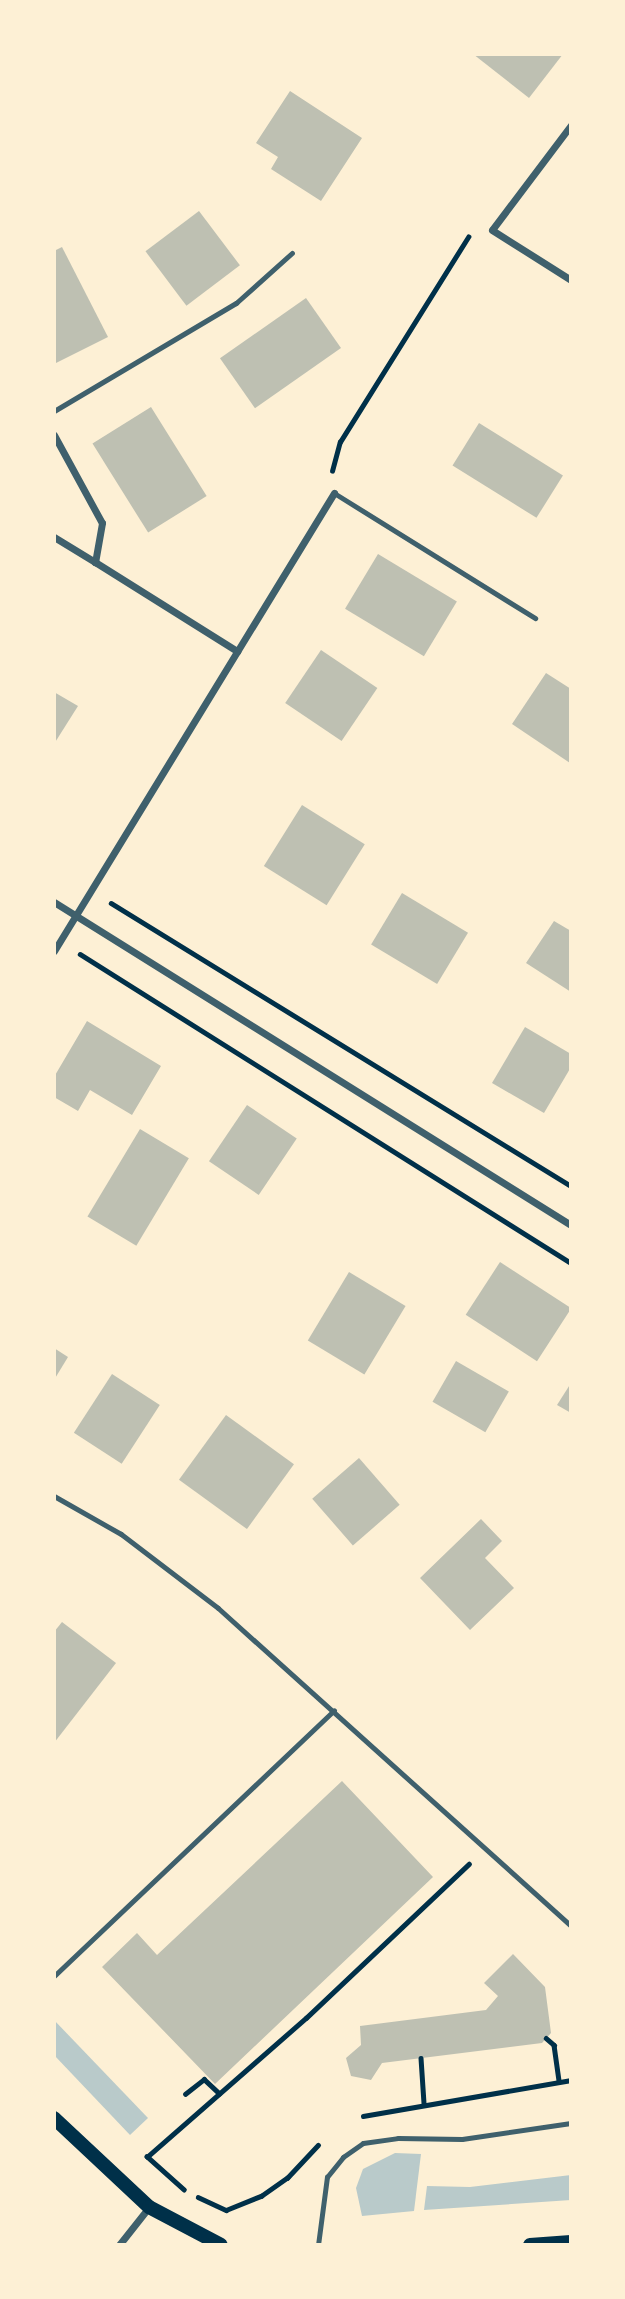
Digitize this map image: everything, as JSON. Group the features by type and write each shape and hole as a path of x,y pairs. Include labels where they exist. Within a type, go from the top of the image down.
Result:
{"main road":[{"path":"54,2118 149,2207 221,2245"},
{"path":"530,2245 571,2242"}],"street":[{"path":"571,125 492,230 571,280"},
{"path":"54,435 102,523 95,562"},
{"path":"54,951 334,493"},
{"path":"54,537 237,651"},
{"path":"54,902 571,1225"},
{"path":"119,2245 149,2207"}],"lane":[{"path":"54,411 236,303 292,253"},
{"path":"334,493 535,618"},
{"path":"54,1496 121,1534 218,1608 571,1926"},
{"path":"54,1976 334,1710"},
{"path":"318,2245 327,2177 343,2157 363,2143 398,2138 462,2139 571,2123"}],"path":[{"path":"334,493 332,470 340,442 470,234 492,230"},
{"path":"107,901 571,1186"},
{"path":"76,952 571,1264"},
{"path":"226,2210 184,2190 147,2157 485,1849"},
{"path":"546,2038 554,2045 559,2083"},
{"path":"421,2058 424,2103"},
{"path":"185,2094 204,2079 219,2093"}],"shaded area":[{"path":"54,2020 148,2118 130,2135 54,2055"},
{"path":"395,2153 421,2154 414,2211 362,2216 356,2188 363,2169"},
{"path":"571,2175 571,2200 424,2210 427,2186 470,2187"}],"building":[{"path":"473,54 563,54 529,98"},
{"path":"290,91 362,138 321,201 271,169 278,157 256,143"},
{"path":"199,211 240,265 186,306 145,251"},
{"path":"62,247 108,337 54,364 54,251"},
{"path":"306,298 341,348 255,408 220,358"},
{"path":"151,407 207,496 148,533 92,444"},
{"path":"479,423 563,475 536,518 453,465"},
{"path":"378,554 457,601 424,656 345,609"},
{"path":"321,650 377,688 342,741 285,703"},
{"path":"546,673 571,689 570,763 512,724"},
{"path":"54,692 78,706 54,744"},
{"path":"302,805 365,844 327,905 264,866"},
{"path":"402,893 468,933 437,984 371,944"},
{"path":"554,921 571,931 571,992 526,963"},
{"path":"87,1021 161,1066 132,1115 90,1090 78,1111 54,1097 54,1077"},
{"path":"525,1027 571,1054 571,1067 544,1113 492,1083"},
{"path":"247,1105 297,1139 259,1195 209,1161"},
{"path":"140,1129 189,1158 136,1246 87,1216"},
{"path":"500,1262 571,1308 537,1361 466,1315"},
{"path":"349,1272 406,1306 364,1375 308,1341"},
{"path":"54,1348 68,1357 54,1380"},
{"path":"456,1361 509,1392 485,1432 432,1402"},
{"path":"112,1374 160,1405 122,1464 74,1433"},
{"path":"571,1383 571,1413 557,1405"},
{"path":"226,1415 294,1464 247,1529 179,1480"},
{"path":"359,1458 400,1505 353,1545 312,1499"},
{"path":"481,1519 502,1541 485,1558 514,1588 470,1630 420,1578"},
{"path":"62,1622 116,1663 54,1743 54,1632"},
{"path":"342,1781 433,1877 215,2084 102,1967 137,1933 157,1955"},
{"path":"513,1954 545,1987 551,2033 542,2043 382,2063 371,2080 351,2076 346,2058 361,2045 360,2026 486,2010 498,1996 484,1983"}]}
